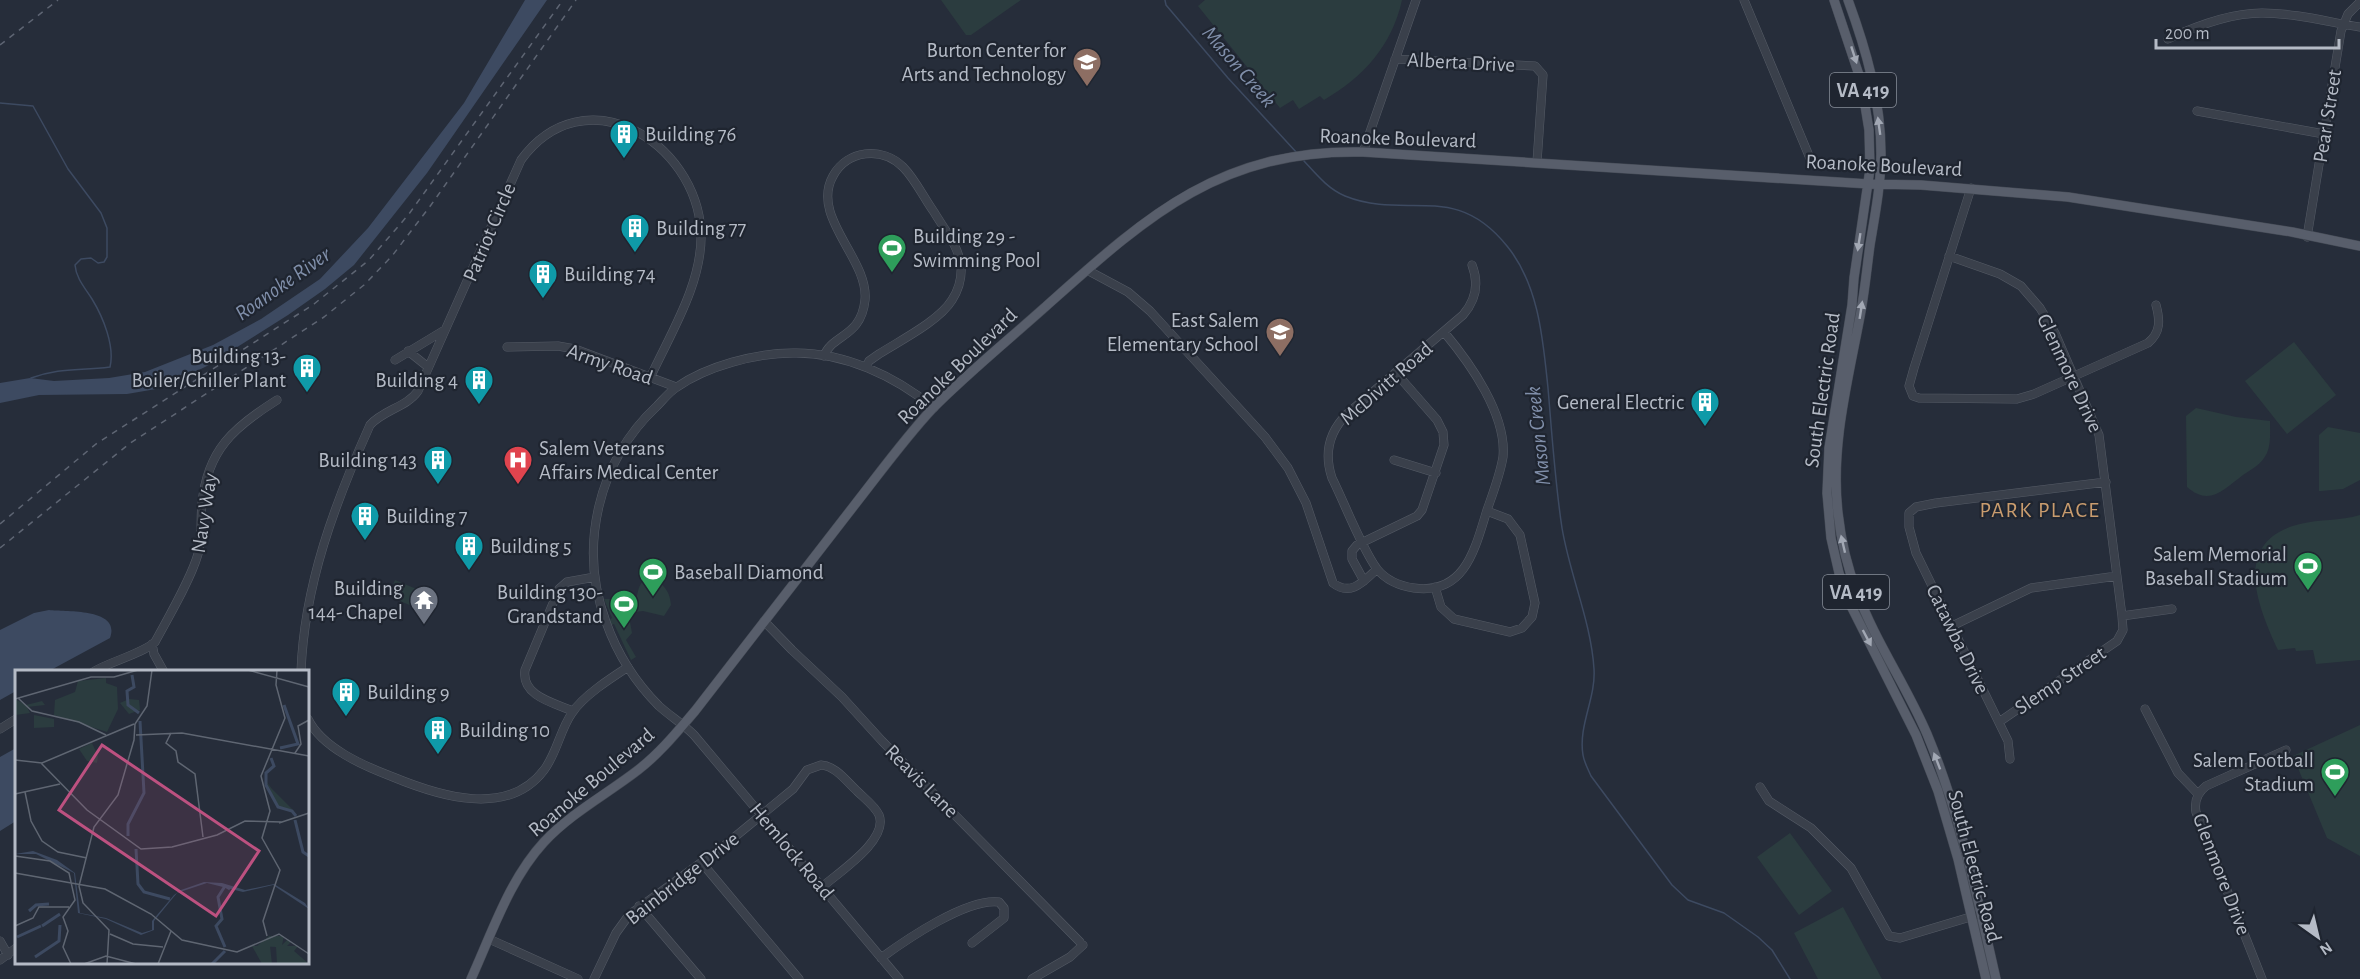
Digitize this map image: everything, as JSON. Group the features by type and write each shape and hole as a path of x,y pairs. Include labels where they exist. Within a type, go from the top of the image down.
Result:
{"main road":[{"name":"South Electric Road","path":"1834,0 1861,81 1869,130 1874,184 1854,278 1852,305 1829,448 1827,493 1834,553 1847,597 1916,735 1938,791 1958,859 1986,979"},
{"name":"South Electric Road","path":"1848,0 1860,31 1870,68 1880,136 1862,307 1852,351 1837,450 1836,493 1840,531 1850,572 1861,603 1918,715 1939,764 1960,828 1996,979"},
{"name":"Roanoke Boulevard","path":"471,979 516,883 543,843 568,820 640,768 683,724 934,408 1136,228 1181,198 1238,171 1302,154 1363,152 1971,188 2068,197 2271,229 2360,246"}],"street":[{"path":"1363,152 1416,0"},
{"path":"1744,0 1812,163"},
{"name":"Pearl Street","path":"2307,237 2343,25 2348,14 2360,2"},
{"path":"2168,39 2187,30 2249,14 2270,13 2360,27"},
{"name":"Alberta Drive","path":"1395,58 1539,68 1543,75 1537,162"},
{"path":"2197,111 2324,134"},
{"name":"Patriot Circle","path":"300,670 306,615 326,535 370,425 416,394 464,292 515,170 528,150 543,136 572,123 592,120 614,122 649,138 674,162 693,196 700,222 700,254 694,277 650,378"},
{"path":"824,356 826,350 854,329 863,309 865,296 862,280 830,213 827,197 830,180 839,167 853,157 869,153 885,156 905,169 946,231 958,254 961,274 956,292 946,308 869,361 866,367"},
{"path":"1971,188 1914,368 1909,390 1913,396 1919,398 2017,399 2034,394 2153,339 2160,326 2156,305"},
{"name":"Glenmore Drive","path":"1949,256 2000,274 2020,286 2048,320 2099,435 2122,616"},
{"path":"1444,332 1464,315 1473,302 1476,286 1472,265"},
{"path":"1087,270 1128,292 1150,311 1271,445 1288,468 1306,503 1334,583 1347,589 1356,587 1377,569"},
{"path":"395,360 444,331"},
{"name":"McDivitt Road","path":"1444,332 1472,367 1502,429 1504,449 1502,463 1468,563 1455,578 1436,587 1418,588 1399,584 1377,569 1332,478 1328,462 1329,444 1335,428 1342,419 1395,373 1444,332"},
{"name":"Army Road","path":"507,347 567,347 676,387"},
{"path":"408,351 428,367"},
{"name":"Hemlock Road","path":"899,979 683,724 660,707 641,687 606,624 597,594 593,559 597,510 619,452 648,414 676,387 699,376 747,358 795,352 824,356 866,367 903,386 934,408"},
{"path":"1364,581 1352,559 1352,551 1363,543 1417,516 1425,506 1444,445 1443,432 1437,420 1395,373"},
{"name":"Navy Way","path":"152,644 198,556 204,489 216,454 238,426 277,400"},
{"path":"1394,460 1436,473"},
{"name":"Catawba Drive","path":"2010,759 2010,748 1999,722 1916,553 1908,517 1916,507 1936,503 2106,483"},
{"path":"1436,587 1441,607 1454,619 1510,632 1522,628 1532,617 1535,603 1520,535 1508,519 1487,511"},
{"path":"1952,626 2031,588 2117,576"},
{"path":"573,711 530,691 525,681 525,670 559,589 567,582 595,577"},
{"path":"2122,616 2172,609"},
{"name":"Slemp Street","path":"1999,722 2117,641 2123,630 2122,616"},
{"name":"Reavis Lane","path":"764,621 792,651 843,696 882,741 1082,944 1070,957 1032,979"},
{"path":"96,670 106,663 152,644 154,654 163,670"},
{"path":"309,721 315,731 336,748 382,773 435,791 468,798 490,799 512,795 539,777 551,760 573,711 611,678 628,667"},
{"path":"2145,709 2178,773 2198,794"},
{"path":"0,729 15,720"},
{"name":"Glenmore Drive","path":"2262,979 2196,812 2198,794 2206,786 2286,750"},
{"name":"Bainbridge Drive","path":"594,979 618,929 639,906 702,863 762,816 793,789 807,770 821,765 835,770 874,808 880,817 881,825 876,840 822,887"},
{"path":"1760,787 1769,801 1811,828 1851,868 1889,936 1900,938 1982,914"},
{"path":"702,863 799,979"},
{"path":"881,958 937,922 981,903 999,902 1005,908 1004,918 972,944"},
{"path":"639,906 701,979"},
{"path":"489,939 578,979"},
{"path":"0,941 8,955"},
{"path":"0,960 15,949"}],"shaded area":[{"path":"941,0 1021,0 971,35 966,35"},
{"path":"1205,0 1402,0 1391,32 1374,59 1338,91 1324,100 1320,96 1299,109 1293,100 1280,108 1198,6"},
{"path":"2294,342 2336,395 2287,434 2245,381"},
{"path":"2196,408 2236,417 2270,421 2269,446 2262,460 2223,490 2210,496 2195,493 2187,487 2186,416"},
{"path":"2328,427 2360,433 2360,480 2343,489 2319,491 2319,435"},
{"name":"Salem Memorial Baseball Stadium","path":"2360,515 2360,660 2316,664 2313,650 2296,651 2295,648 2278,650 2263,614 2255,576 2257,559 2264,545 2278,532 2300,524"},
{"name":"Baseball Diamond","path":"646,579 660,583 667,590 671,605 664,616 643,611 635,612 633,609 640,585"},
{"path":"395,580 426,593 419,609 388,596"},
{"name":"Building 130- Grandstand","path":"604,599 619,599 623,603 632,633 626,640 636,657 631,660 614,624 612,625 609,620 612,618"},
{"name":"Salem Football Stadium","path":"2360,725 2360,856 2327,838 2293,756"},
{"path":"1790,833 1832,891 1799,915 1757,857"},
{"path":"1843,907 1882,979 1818,979 1794,933"}],"water":[{"path":"525,0 547,0 427,173 354,265 325,289 207,366 162,388 127,394 39,395 0,403 0,383 30,378 54,381 109,378 145,372 213,345 261,319 320,279 368,228 464,103"},
{"path":"49,610 100,616 108,621 111,628 110,638 51,670 15,670 15,692 0,700 0,630 34,613"},
{"path":"15,749 15,822 0,831 0,757"}],"waterway":[{"name":"Mason Creek","path":"1165,0 1166,5 1228,78 1297,153"},
{"path":"0,103 33,106 68,169 101,213 107,228 107,257 104,262 98,263 91,258 81,259 75,265 79,279 104,323 111,350 110,367 61,371 31,378"},
{"name":"Mason Creek","path":"1304,161 1328,185 1345,196 1368,203 1449,208 1468,214 1487,226 1518,261 1533,295 1538,314 1562,528 1592,651 1594,680 1582,744 1585,763 1591,776 1672,885 1688,900 1724,913 1758,937 1772,950 1790,979"}],"railway":[{"path":"0,45 58,0"},
{"path":"0,524 96,444 314,304 369,260 409,214 563,0"},
{"path":"0,548 129,444 324,317 364,285 392,256 431,205 576,0"}],"place":[{"name":"Burton Center for Arts and Technology","path":"1087,88"},
{"name":"Building 76","path":"624,160"},
{"name":"Building 77","path":"635,254"},
{"name":"Building 29 - Swimming Pool","path":"892,274"},
{"name":"Building 74","path":"543,300"},
{"name":"East Salem Elementary School","path":"1280,358"},
{"name":"Building 13- Boiler/Chiller Plant","path":"307,394"},
{"name":"Building 4","path":"479,406"},
{"name":"General Electric","path":"1705,428"},
{"name":"Building 143","path":"438,486"},
{"name":"Salem Veterans Affairs Medical Center","path":"518,486"},
{"name":"Building 7","path":"365,542"},
{"name":"Building 5","path":"469,572"},
{"name":"Salem Memorial Baseball Stadium","path":"2308,592"},
{"name":"Baseball Diamond","path":"653,598"},
{"name":"Building 144- Chapel","path":"424,626"},
{"name":"Building 130- Grandstand","path":"624,630"},
{"name":"Building 9","path":"346,718"},
{"name":"Building 10","path":"438,756"},
{"name":"Salem Football Stadium","path":"2335,798"}],"district":[{"name":"PARK PLACE","path":"2040,509"}],"water label":[{"name":"Roanoke River","path":"282,283"}]}
